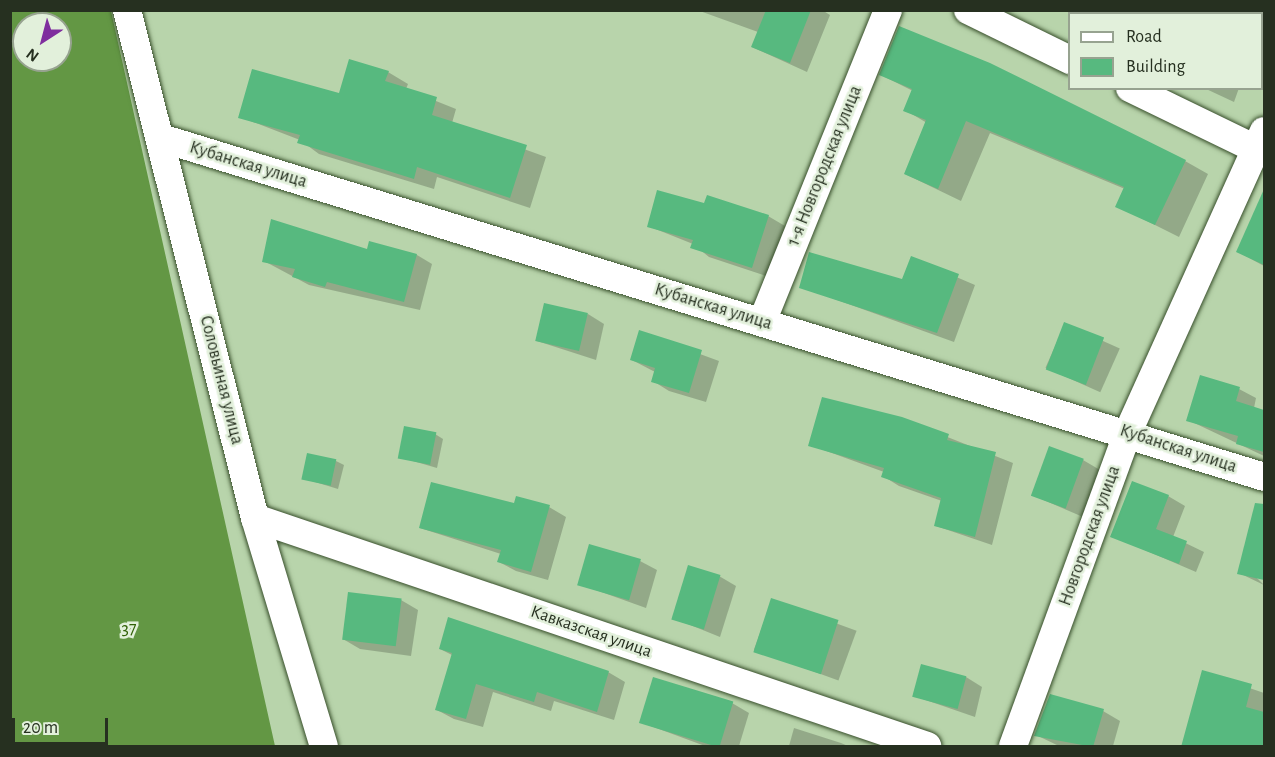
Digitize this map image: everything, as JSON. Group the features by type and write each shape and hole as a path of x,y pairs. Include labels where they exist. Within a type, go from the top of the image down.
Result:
{"street":[{"name":"Соловьиная улица","path":"127,10 255,518 324,747"},
{"name":"1-я Новгородская улица","path":"762,322 888,10"},
{"path":"968,10 1068,59"},
{"path":"1135,90 1262,145"},
{"name":"Кубанская улица","path":"161,138 1128,432 1264,477"},
{"name":"Новгородская улица","path":"1013,747 1128,432 1262,145"},
{"name":"Кавказская улица","path":"255,518 927,747"}],"green space":[{"name":"37","path":"10,11 111,11 275,746 11,746"}],"building":[{"path":"766,10 811,10 790,63 751,47"},
{"path":"899,26 990,63 1186,160 1155,225 1115,207 1124,187 966,121 938,189 904,174 926,120 903,111 912,89 879,75"},
{"path":"349,59 389,71 385,81 437,97 432,115 527,145 510,198 417,167 414,179 297,143 300,135 238,118 252,69 339,93"},
{"path":"1264,189 1264,265 1236,252"},
{"path":"657,190 704,203 707,195 769,215 752,268 690,248 693,240 647,227"},
{"path":"271,219 367,249 369,241 417,254 404,302 327,282 325,287 292,277 295,269 262,262"},
{"path":"809,252 902,279 911,256 959,274 937,333 799,288"},
{"path":"544,303 588,313 579,351 535,341"},
{"path":"1064,322 1104,337 1086,385 1046,370"},
{"path":"639,330 702,350 689,393 651,382 655,368 630,360"},
{"path":"1200,375 1240,387 1236,401 1264,410 1264,452 1236,444 1238,436 1186,421"},
{"path":"822,397 902,417 949,434 947,440 996,452 975,537 934,526 941,498 881,477 884,468 808,446"},
{"path":"404,426 436,432 430,465 398,458"},
{"path":"1049,446 1084,459 1066,508 1031,496"},
{"path":"307,453 336,459 331,486 301,479"},
{"path":"1132,481 1169,495 1156,529 1187,541 1179,564 1110,537"},
{"path":"431,482 514,503 516,496 550,505 531,572 497,562 501,550 419,528"},
{"path":"1255,503 1264,504 1264,580 1237,574"},
{"path":"589,544 641,559 629,600 577,585"},
{"path":"688,565 721,575 704,629 671,620"},
{"path":"348,592 402,599 396,646 342,640"},
{"path":"771,598 839,620 821,674 753,652"},
{"path":"448,617 609,671 597,712 537,692 534,702 476,684 466,719 435,710 452,653 439,649"},
{"path":"921,664 966,676 958,709 912,697"},
{"path":"1202,670 1252,684 1246,707 1264,712 1264,747 1181,747"},
{"path":"653,677 733,702 720,746 639,723"},
{"path":"1050,694 1104,709 1093,747 1034,736"}]}
